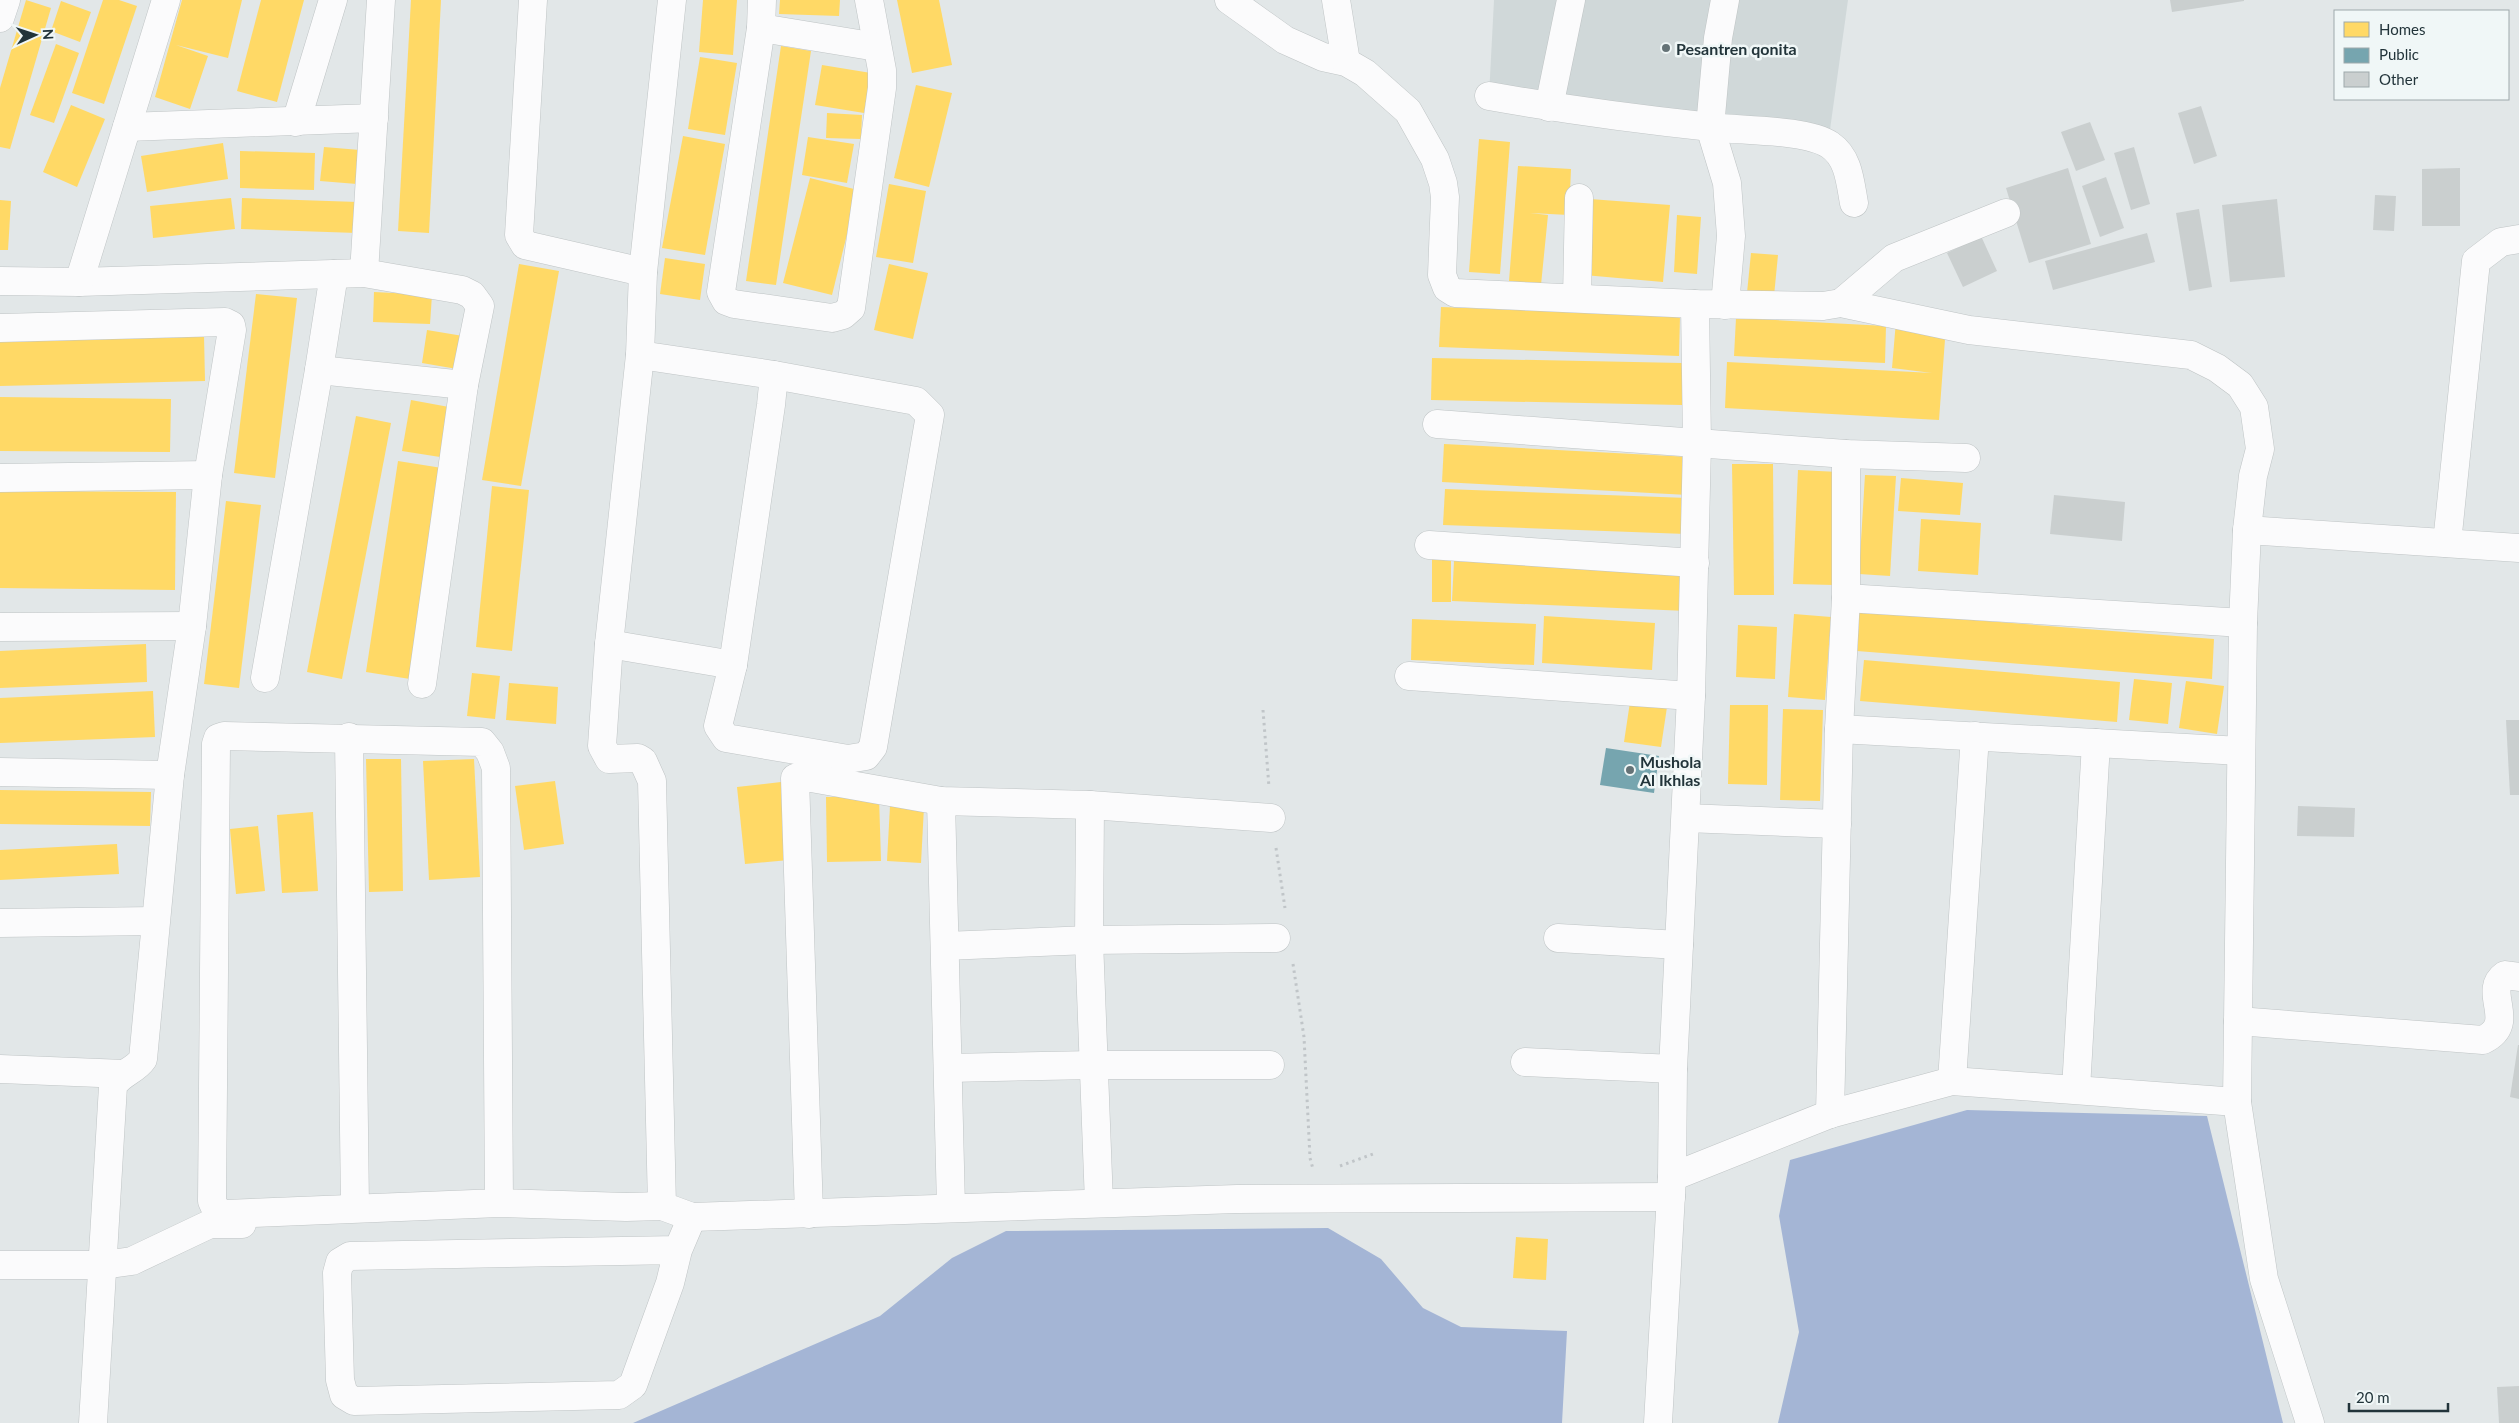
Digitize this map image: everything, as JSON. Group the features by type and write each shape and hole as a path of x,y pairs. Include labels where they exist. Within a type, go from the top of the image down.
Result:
{"street":[{"path":"0,18 6,0"},
{"path":"80,282 166,0"},
{"path":"296,122 333,0"},
{"path":"364,273 381,0"},
{"path":"533,0 519,234 525,244 643,272"},
{"path":"662,1206 652,781 643,761 638,758 609,759 602,746 609,644 640,355 643,272 672,0"},
{"path":"762,0 761,28 721,292 726,300 734,304 832,318 843,315 851,308 882,88 882,70 869,0"},
{"path":"1229,0 1285,40 1323,57 1346,62 1365,73 1408,111 1435,159 1445,197 1442,275 1447,288 1455,293 1725,305 1823,306 1841,303 1970,330 2191,355 2217,368 2240,385 2254,407 2260,448 2253,476 2247,530 2243,623 2237,1102 2264,1279 2310,1423"},
{"path":"1336,0 1346,62"},
{"path":"1548,107 1571,0"},
{"path":"1725,0 1718,38 1710,127 1727,183 1731,236 1725,305"},
{"path":"761,28 877,47"},
{"path":"1489,96 1548,107 1710,127 1803,136 1828,144 1842,155 1850,177 1854,203"},
{"path":"128,127 374,118"},
{"path":"1576,298 1580,198"},
{"path":"1841,303 1894,258 2006,213"},
{"path":"2447,543 2476,261 2501,242 2519,239"},
{"path":"0,280 80,282 364,273 462,290 472,295 480,306 464,385 422,684"},
{"path":"265,678 320,370 334,274"},
{"path":"1658,1423 1671,1187 1673,1069 1691,696 1697,444 1695,304"},
{"path":"0,328 225,322 231,325 208,475 192,626 170,775 143,1059 137,1067 124,1074 114,1086 94,1423"},
{"path":"640,355 774,375 916,401 930,415 873,748 866,756 848,759 726,738 718,726 733,665 774,375"},
{"path":"320,370 464,385"},
{"path":"1437,424 1846,454 1966,458"},
{"path":"1830,1114 1839,729 1846,598 1846,454"},
{"path":"0,478 208,475"},
{"path":"2247,530 2519,548"},
{"path":"1429,545 1695,563"},
{"path":"1846,598 2243,623"},
{"path":"0,628 192,626"},
{"path":"609,644 733,665"},
{"path":"1410,676 1691,696"},
{"path":"1839,729 2241,751"},
{"path":"499,1203 496,768 490,752 482,742 348,737 224,736 218,738 216,744 212,1201 217,1212 226,1214 355,1207 499,1203 626,1207 662,1206 692,1217 809,1214 951,1207 1671,1187 1830,1114 1952,1081 2237,1102"},
{"path":"1952,1081 1975,736"},
{"path":"348,737 355,1207"},
{"path":"2076,1090 2096,743"},
{"path":"0,772 170,775"},
{"path":"809,1214 795,778 800,776 941,801 1090,805 1271,818"},
{"path":"941,801 951,1207"},
{"path":"1090,805 1089,940 1099,1203"},
{"path":"1686,818 1837,824"},
{"path":"0,924 155,921"},
{"path":"945,946 1089,940 1281,926"},
{"path":"1558,938 1679,944"},
{"path":"2238,1021 2483,1040 2494,1035 2501,1025 2496,986 2500,978 2504,975 2519,977"},
{"path":"1525,1062 1673,1069"},
{"path":"949,1068 1094,1065 1270,1065"},
{"path":"0,1069 124,1074"},
{"path":"0,1264 103,1265 132,1261 210,1224 578,1218 626,1207"},
{"path":"678,1250 350,1256 340,1262 337,1273 340,1380 344,1395 354,1401 620,1395 633,1385 670,1283 678,1250 692,1217"}],"path":[{"path":"1263,710 1281,926"},
{"path":"1292,961 1304,1037 1310,1158 1315,1176"},
{"path":"1332,1169 1374,1154"}],"shaded area":[{"name":"Pesantren qonita","path":"1494,0 1848,0 1828,144 1489,96"}],"water":[{"path":"1967,1110 2207,1116 2283,1423 1778,1423 1799,1332 1779,1216 1790,1160"},
{"path":"1328,1228 1381,1259 1423,1308 1461,1327 1567,1331 1562,1423 633,1423 880,1316 952,1258 1006,1231"}],"building: Homes":[{"path":"26,0 51,8 10,149 0,147 0,88"},
{"path":"103,0 119,0 137,6 104,104 72,93"},
{"path":"182,0 242,0 228,58 176,45 208,56 190,109 155,97"},
{"path":"261,0 304,0 277,102 237,91"},
{"path":"411,0 441,0 429,233 398,231"},
{"path":"703,0 737,0 733,55 699,52"},
{"path":"780,0 840,0 839,16 779,14"},
{"path":"897,0 939,0 952,65 912,73"},
{"path":"61,1 91,12 80,42 51,31"},
{"path":"56,44 79,53 54,123 30,115"},
{"path":"781,46 811,51 776,285 746,281"},
{"path":"700,57 737,63 725,135 688,129"},
{"path":"822,65 871,73 864,113 815,105"},
{"path":"916,85 952,93 929,187 894,178"},
{"path":"71,105 105,119 77,187 43,172"},
{"path":"827,113 862,115 861,139 826,138"},
{"path":"683,136 725,144 705,255 662,248"},
{"path":"808,137 854,144 847,183 802,175"},
{"path":"1479,139 1510,142 1500,274 1469,272"},
{"path":"223,143 228,179 147,192 141,156"},
{"path":"324,147 360,150 357,184 320,181"},
{"path":"240,151 315,153 314,190 240,188"},
{"path":"1518,166 1571,169 1569,215 1530,213 1548,215 1541,285 1509,281"},
{"path":"810,178 858,190 832,295 783,283"},
{"path":"889,184 926,191 913,263 876,257"},
{"path":"231,198 235,229 153,238 150,206"},
{"path":"242,198 358,202 357,233 241,229"},
{"path":"1590,199 1670,205 1663,282 1584,275"},
{"path":"0,200 11,201 8,250 0,250"},
{"path":"1677,215 1701,217 1697,274 1674,272"},
{"path":"1751,253 1778,255 1774,296 1747,293"},
{"path":"665,258 705,264 700,300 660,294"},
{"path":"519,264 559,271 521,486 482,480"},
{"path":"889,264 928,273 913,339 874,330"},
{"path":"374,292 432,295 430,324 373,322"},
{"path":"256,294 297,298 275,478 234,473"},
{"path":"1441,307 1680,316 1679,356 1439,347"},
{"path":"1736,318 1886,326 1885,363 1734,356"},
{"path":"1896,321 1946,326 1939,420 1725,408 1727,362 1932,373 1892,368"},
{"path":"427,330 463,336 457,369 422,363"},
{"path":"204,335 205,381 0,386 0,340"},
{"path":"1432,358 1682,363 1682,405 1431,400"},
{"path":"0,397 171,399 170,452 0,451"},
{"path":"411,400 449,407 440,457 402,451"},
{"path":"356,416 391,423 342,679 307,672"},
{"path":"1444,444 1690,457 1688,495 1442,482"},
{"path":"398,461 442,468 410,679 366,672"},
{"path":"1732,464 1773,464 1774,595 1734,595"},
{"path":"1798,470 1839,472 1834,585 1793,584"},
{"path":"1865,475 1896,476 1890,576 1859,574"},
{"path":"1901,478 1963,483 1960,515 1898,511"},
{"path":"492,486 529,490 512,651 476,647"},
{"path":"1445,489 1688,498 1686,534 1443,525"},
{"path":"0,491 176,492 175,590 0,588"},
{"path":"226,501 261,505 239,688 204,684"},
{"path":"1921,519 1981,523 1978,575 1918,571"},
{"path":"1432,555 1451,555 1451,602 1432,602"},
{"path":"1454,561 1688,572 1687,611 1452,601"},
{"path":"1859,611 2214,639 2212,679 1857,651"},
{"path":"1794,614 1831,617 1825,700 1788,697"},
{"path":"1544,616 1655,623 1652,670 1542,663"},
{"path":"1412,619 1536,624 1534,665 1411,660"},
{"path":"1738,625 1777,627 1775,679 1736,677"},
{"path":"146,644 147,682 0,688 0,651"},
{"path":"1864,660 2120,682 2117,722 1860,701"},
{"path":"472,673 500,676 495,719 467,716"},
{"path":"2134,679 2172,683 2168,724 2129,720"},
{"path":"2186,681 2224,686 2217,734 2179,728"},
{"path":"509,683 558,687 556,724 506,720"},
{"path":"153,691 155,737 0,743 0,698"},
{"path":"1630,702 1667,707 1661,747 1624,742"},
{"path":"1730,705 1768,705 1767,785 1728,784"},
{"path":"1783,709 1823,710 1820,801 1780,800"},
{"path":"366,759 401,759 403,891 369,892"},
{"path":"474,759 480,877 429,880 423,761"},
{"path":"555,781 564,844 524,850 515,786"},
{"path":"781,782 789,860 745,864 737,787"},
{"path":"0,790 151,792 150,826 0,824"},
{"path":"879,796 881,861 827,862 826,797"},
{"path":"890,806 924,807 921,863 887,861"},
{"path":"313,812 318,891 282,893 277,815"},
{"path":"258,826 265,891 236,894 230,829"},
{"path":"117,844 119,874 0,880 0,850"},
{"path":"1516,1237 1548,1239 1546,1280 1513,1278"}],"building: Public":[{"name":"Mushola Al Ikhlas","path":"1606,748 1659,756 1654,793 1600,785"}],"building: Other":[{"path":"2170,0 2244,0 2244,1 2172,12"},
{"path":"2201,106 2217,156 2194,164 2178,113"},
{"path":"2090,122 2105,160 2076,171 2061,132"},
{"path":"2134,147 2150,204 2131,210 2114,153"},
{"path":"2068,168 2091,244 2029,263 2006,188"},
{"path":"2460,168 2460,226 2422,226 2422,169"},
{"path":"2106,177 2124,228 2100,237 2082,186"},
{"path":"2375,195 2396,196 2394,231 2373,230"},
{"path":"2277,199 2285,277 2230,282 2222,205"},
{"path":"2199,209 2212,287 2189,291 2176,213"},
{"path":"2147,233 2155,262 2053,290 2045,261"},
{"path":"1981,236 1997,271 1963,287 1947,253"},
{"path":"2054,495 2125,502 2122,541 2050,534"},
{"path":"2506,720 2519,720 2519,795 2510,795"},
{"path":"2298,806 2355,808 2354,837 2297,836"},
{"path":"2519,1045 2519,1099 2510,1097"},
{"path":"2519,1386 2519,1423 2499,1423 2497,1387"}],"place":[{"name":"Pesantren qonita","path":"1666,48"},
{"name":"Mushola Al Ikhlas","path":"1630,770"}]}
